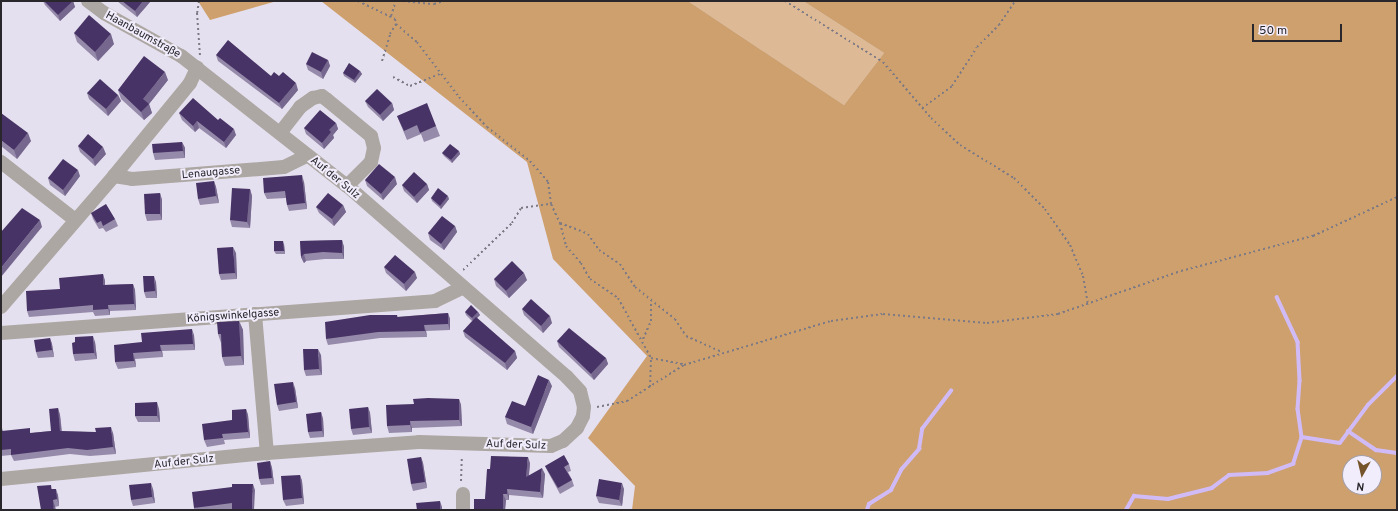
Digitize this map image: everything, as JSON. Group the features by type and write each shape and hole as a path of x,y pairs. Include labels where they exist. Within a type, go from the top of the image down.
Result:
{"street":[{"name":"Haanbaumstraße","path":"88,1 104,14 181,56 197,68"},
{"name":"Auf der Sulz","path":"1,479 267,453 419,442 551,446 563,441 577,428 584,407 580,391 567,377 451,279 348,186 307,156 280,132 197,68"},
{"path":"1,307 74,219 114,176 190,83 197,68"},
{"path":"280,132 300,107 314,98 322,96 326,98 371,136 374,148 370,162 348,186"},
{"name":"Lenaugasse","path":"114,176 132,179 284,167 307,156"},
{"path":"1,162 74,219"},
{"name":"Königswinkelgasse","path":"1,333 435,301 462,288"},
{"path":"255,314 267,453"},
{"path":"463,494 463,510"}],"path":[{"path":"197,68 200,57 197,13 199,1"},
{"path":"358,1 391,16 396,24 417,42 459,97 487,127 530,161 548,182 550,204 560,223 566,246 582,262 590,279 618,298 642,339 651,358 650,387"},
{"path":"391,16 396,1"},
{"path":"403,1 434,4 444,1"},
{"path":"785,1 883,62 922,108 960,144 1014,178 1045,209 1070,245 1083,276 1088,305"},
{"path":"922,108 952,86 977,47 999,25 1016,1"},
{"path":"382,61 390,34 396,24"},
{"path":"393,77 410,86 442,73"},
{"path":"584,407 627,401 684,365 839,320 882,314 987,323 1058,314 1088,305 1181,270 1313,236 1397,197"},
{"path":"451,279 469,266 512,223 521,208 550,204"},
{"path":"560,223 588,234 599,250 620,264 635,287 675,319 686,336 723,353"},
{"path":"642,339 651,321 651,300"},
{"path":"651,358 684,365"},
{"path":"462,443 460,487 463,494"}],"shaded area":[{"path":"198,1 277,1 210,20"},
{"path":"321,1 688,1 844,105 884,53 803,1 1397,1 1397,510 632,510 635,486 588,438 647,356 553,259 527,162"},
{"path":"688,1 803,1 884,53 844,105"}],"building":[{"path":"44,1 73,1 58,15"},
{"path":"122,1 143,1 135,11"},
{"path":"89,15 111,34 95,52 74,33"},
{"path":"228,40 271,76 274,72 279,76 283,72 296,83 279,103 216,55"},
{"path":"312,52 328,60 321,72 306,64"},
{"path":"144,56 165,72 143,99 149,104 141,112 118,90"},
{"path":"349,63 360,71 354,80 343,73"},
{"path":"100,79 118,95 106,109 87,93"},
{"path":"377,89 392,103 380,115 365,101"},
{"path":"193,98 218,120 220,118 234,129 224,142 197,121 193,126 179,113"},
{"path":"427,103 436,126 420,133 417,125 404,131 397,116"},
{"path":"320,110 336,123 329,130 331,132 322,143 304,128"},
{"path":"1,113 28,133 14,150 1,140"},
{"path":"88,134 103,147 93,159 78,146"},
{"path":"182,142 183,151 153,153 152,144"},
{"path":"450,144 459,151 451,160 442,153"},
{"path":"63,159 78,170 63,190 48,178"},
{"path":"379,164 395,177 381,194 365,180"},
{"path":"414,172 427,184 414,197 402,185"},
{"path":"302,175 305,203 287,205 285,191 264,193 263,178"},
{"path":"214,181 216,196 198,199 196,183"},
{"path":"232,188 250,189 247,222 230,220"},
{"path":"438,188 448,196 440,206 431,198"},
{"path":"160,193 160,214 145,214 144,194"},
{"path":"328,193 343,205 332,219 316,207"},
{"path":"106,204 115,219 103,226 101,221 97,223 91,213"},
{"path":"22,208 40,220 1,268 1,232"},
{"path":"442,216 455,226 441,244 428,233"},
{"path":"342,240 342,253 323,252 304,254 301,257 300,241"},
{"path":"274,241 283,241 284,251 274,251"},
{"path":"233,247 235,273 219,274 217,248"},
{"path":"395,255 415,272 404,284 384,267"},
{"path":"512,261 524,273 506,291 494,279"},
{"path":"103,274 103,285 133,284 134,304 108,305 108,309 93,310 93,305 27,311 26,291 60,289 59,278"},
{"path":"143,276 154,276 155,291 144,292"},
{"path":"531,299 550,316 541,326 522,309"},
{"path":"471,305 478,312 472,318 465,312"},
{"path":"448,313 448,324 424,325 425,331 378,332 326,339 325,322 370,315 397,315 397,317"},
{"path":"476,317 515,351 505,363 463,331"},
{"path":"239,321 241,356 222,357 221,334 218,334 217,322"},
{"path":"569,328 606,358 591,374 557,341"},
{"path":"192,329 193,344 160,345 161,351 133,353 134,361 115,362 114,345 142,342 141,333"},
{"path":"93,336 94,353 73,354 72,343 75,342 75,337"},
{"path":"50,338 52,350 36,352 34,340"},
{"path":"303,349 318,349 319,369 304,370"},
{"path":"538,375 549,380 531,427 505,417 512,401 525,406"},
{"path":"293,382 296,402 277,405 274,384"},
{"path":"413,399 459,399 459,420 410,421 410,425 387,426 386,405 414,404"},
{"path":"157,402 157,416 135,416 135,403"},
{"path":"368,407 369,427 351,429 349,409"},
{"path":"58,408 60,431 96,432 95,428 111,427 113,447 87,450 68,448 11,455 11,449 1,450 1,428 2,431 30,428 30,433 51,431 49,409"},
{"path":"246,409 248,432 222,434 223,438 204,440 202,424 232,420 232,410"},
{"path":"321,412 322,431 308,432 306,414"},
{"path":"564,455 569,464 564,467 572,480 558,488 545,466"},
{"path":"491,456 528,457 526,477 542,468 540,492 507,489 507,494 503,494 503,510 474,510 474,499 485,499 487,469 490,469"},
{"path":"421,457 425,482 411,484 407,459"},
{"path":"270,461 272,478 259,479 257,463"},
{"path":"300,475 302,498 283,500 281,476"},
{"path":"599,479 622,483 619,500 596,496"},
{"path":"151,483 152,497 131,500 129,485"},
{"path":"232,484 253,484 252,510 232,510 232,503 194,508 192,492 232,487"},
{"path":"51,485 51,489 56,489 57,499 53,500 54,510 41,510 37,486"},
{"path":"440,501 440,510 417,510 416,503"}],"waterway":[{"path":"1277,297 1298,342 1300,381 1298,409 1302,437"},
{"path":"1126,510 1134,496 1168,499 1212,488 1229,475 1268,473 1293,464 1302,437 1340,443 1368,405 1397,376"},
{"path":"867,510 869,504 891,490 901,470 919,449 922,429 951,391"},
{"path":"1348,431 1376,450 1397,453"}]}
